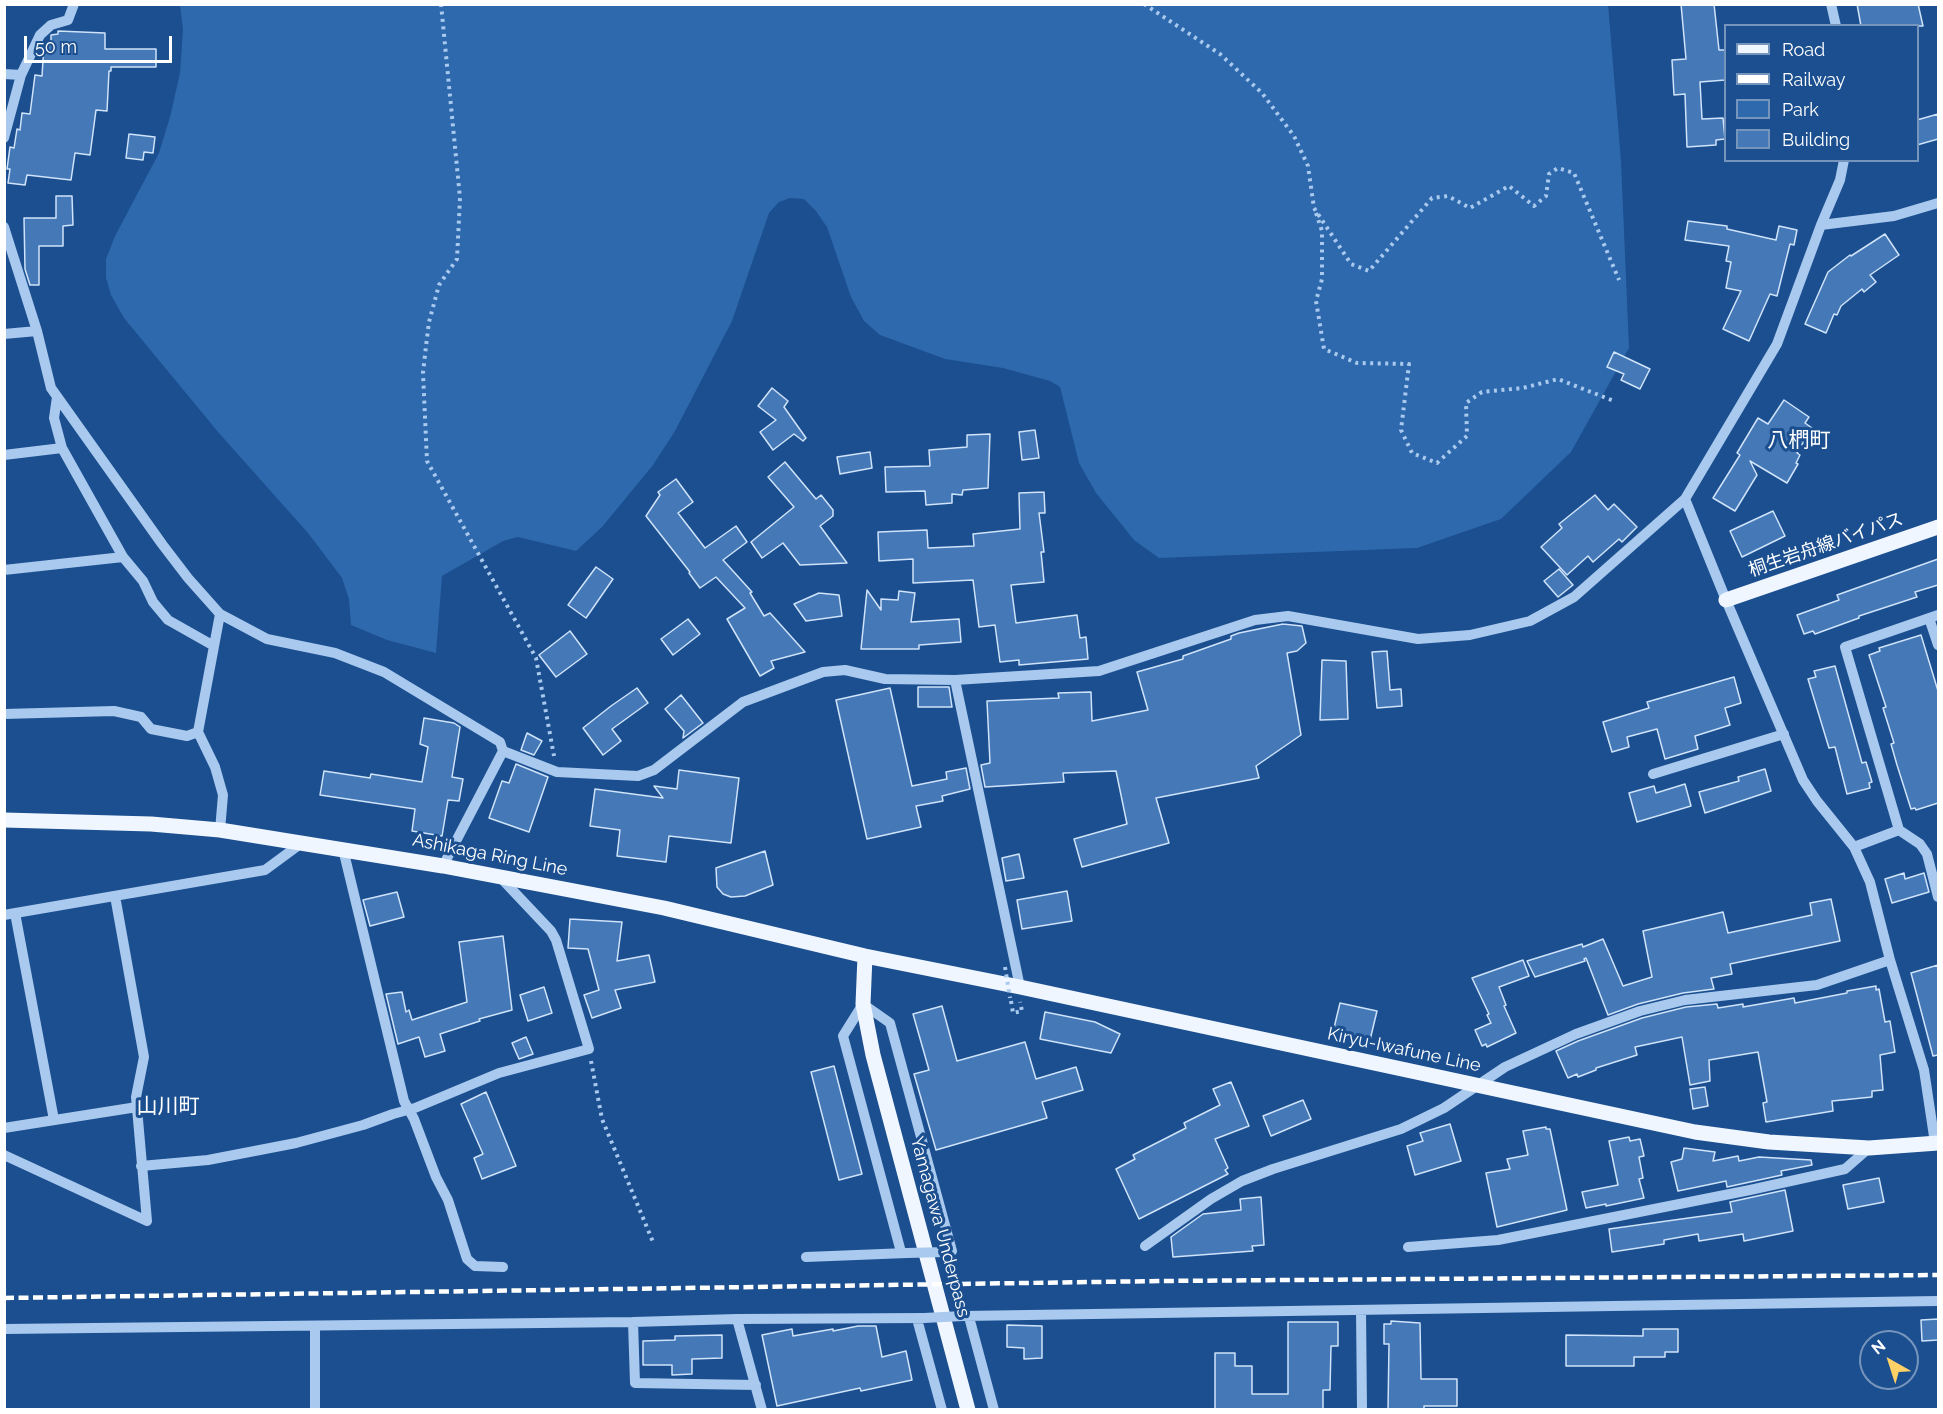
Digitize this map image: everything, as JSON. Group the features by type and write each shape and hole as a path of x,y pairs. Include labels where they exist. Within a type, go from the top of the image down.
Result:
{"main road":[{"name":"桐生岩舟線バイパス","path":"1726,600 1938,527"},
{"name":"Ashikaga Ring Line","path":"4,820 151,824 220,830 303,842 664,908 865,956"},
{"name":"Kiryu-Iwafune Line","path":"865,956 1016,995 1477,1086 1695,1132 1769,1142 1869,1148 1937,1143"},
{"path":"863,1004 865,956"},
{"name":"Yamagawa Underpass","path":"863,1004 873,1055 968,1410"}],"street":[{"path":"4,138 21,75 40,35 51,24 68,20 74,4"},
{"path":"1831,4 1836,24"},
{"path":"4,74 21,75"},
{"path":"503,751 557,772 638,776 654,770 743,702 823,672 845,670 885,679 955,680 1099,671 1255,620 1288,616 1418,639 1470,634 1530,621 1574,597 1685,499 1777,344 1840,180 1844,162"},
{"path":"1821,225 1894,216 1938,203"},
{"path":"4,227 37,331 51,388 162,544 220,614 267,639 334,653 384,672 500,742 503,751 443,866"},
{"path":"4,334 37,331"},
{"path":"57,397 54,418 62,448 123,557 143,581 153,602 168,620 214,646"},
{"path":"4,455 62,448"},
{"path":"1685,499 1803,780 1854,847 1870,882 1890,960 1924,1070 1937,1143"},
{"path":"4,570 123,557"},
{"path":"220,614 198,732 215,767 223,795 220,830"},
{"path":"1938,645 1934,617 1845,647 1899,830 1920,843 1927,854 1938,897"},
{"path":"955,680 1016,995"},
{"path":"4,714 114,711 141,717 151,729 187,736 198,732"},
{"path":"1653,774 1784,734"},
{"path":"1854,847 1899,830"},
{"path":"54,1120 10,914 264,870 303,842"},
{"path":"343,849 404,1101 448,1200 467,1259 475,1266 503,1267"},
{"path":"141,1166 208,1160 286,1145 363,1125 409,1110 499,1073 589,1049 556,940 551,931 500,877"},
{"path":"4,1155 147,1221 136,1096 144,1057 115,896"},
{"path":"1145,1246 1242,1180 1401,1130 1444,1108 1505,1067 1576,1034 1640,1011 1685,1000 1817,985 1890,960"},
{"path":"806,1257 946,1252 952,1251 890,1023 863,1004 843,1036 904,1253"},
{"path":"4,1128 137,1107"},
{"path":"1408,1247 1498,1240 1750,1190 1845,1169 1869,1148"},
{"path":"4,1329 920,1318 1938,1301"},
{"path":"1361,1310 1362,1410"},
{"path":"966,1317 994,1410"},
{"path":"920,1318 942,1410"},
{"path":"737,1319 762,1410"},
{"path":"633,1322 635,1383 756,1385"},
{"path":"315,1326 315,1410"}],"path":[{"path":"441,4 460,198 457,259 439,285 429,322 423,373 427,461 536,658 557,772"},
{"path":"1144,4 1220,54 1262,93 1294,136 1308,166 1314,208 1322,231 1322,279 1316,302 1324,349 1356,363 1409,364 1401,430 1412,453 1437,463 1467,436 1466,402 1482,392 1523,388 1558,379 1614,401"},
{"path":"1314,208 1351,264 1369,272 1432,198 1448,196 1470,208 1509,186 1534,206 1546,196 1550,174 1558,168 1574,173 1618,280"},
{"path":"1005,967 1016,995"},
{"path":"589,1049 602,1119 653,1242"}],"green space":[{"path":"1608,4 1621,161 1629,348 1571,452 1501,519 1417,548 1159,558 1134,540 1096,493 1079,463 1060,387 1050,381 1003,368 945,359 880,335 864,321 851,297 827,227 804,199 790,198 779,202 769,213 732,321 675,431 653,465 602,527 576,551 518,537 503,541 442,576 436,653 387,640 351,625 349,599 342,578 308,533 218,432 124,318 111,295 106,278 106,259 115,236 159,153 170,117 180,73 183,30 180,5"}],"building":[{"path":"1681,4 1714,4 1719,50 1724,50 1724,80 1700,82 1702,119 1723,118 1724,139 1716,140 1716,145 1687,147 1685,94 1674,95 1672,60 1686,59"},
{"path":"1857,4 1918,4 1923,26 1919,24 1861,24"},
{"path":"58,31 105,33 105,49 156,49 156,67 111,67 107,111 96,110 90,155 75,153 71,180 27,175 25,185 8,183 10,147 14,148 17,129 20,130 22,113 30,114 35,75 42,76 44,44 51,44 51,35 58,34"},
{"path":"1938,114 1938,139 1919,144 1919,119"},
{"path":"129,134 155,137 153,153 144,152 143,160 126,158"},
{"path":"56,196 72,196 73,225 63,226 63,246 39,246 39,285 30,285 25,269 24,218 56,218"},
{"path":"1688,221 1727,226 1727,229 1776,240 1779,226 1797,230 1794,245 1790,244 1777,296 1770,294 1749,341 1723,329 1741,291 1726,288 1731,262 1726,261 1729,246 1685,240"},
{"path":"1885,234 1899,255 1870,275 1876,282 1864,292 1862,289 1841,306 1837,315 1834,314 1826,333 1805,324 1828,272 1850,255"},
{"path":"1614,352 1650,369 1640,389 1621,380 1624,374 1607,367"},
{"path":"772,388 788,401 784,407 806,438 803,441 794,434 773,450 760,432 776,420 758,406"},
{"path":"1784,400 1809,417 1805,423 1812,428 1797,453 1800,455 1796,463 1798,464 1787,483 1750,461 1757,475 1735,511 1713,498 1740,455 1737,453 1758,418 1768,424"},
{"path":"1035,430 1039,458 1022,460 1019,432"},
{"path":"990,434 988,488 963,490 962,495 952,494 952,503 926,505 925,491 886,492 885,467 930,466 929,450 967,447 967,435"},
{"path":"870,452 872,468 840,474 837,457"},
{"path":"785,462 816,499 821,495 833,510 833,516 820,526 847,563 800,565 783,543 762,558 751,542 794,507 768,477"},
{"path":"676,479 693,502 678,513 705,548 736,526 747,542 723,560 752,592 750,593 764,616 770,613 805,652 771,661 774,668 760,676 727,619 745,608 716,577 700,588 646,516 660,495 658,492"},
{"path":"1044,492 1045,513 1039,513 1044,552 1041,552 1044,582 1011,585 1016,623 1077,615 1080,638 1086,637 1088,659 1019,665 1019,660 1000,662 995,625 979,627 973,580 913,583 913,559 879,561 878,532 927,530 928,548 974,546 973,534 1020,529 1019,493"},
{"path":"1595,495 1608,510 1614,504 1637,527 1622,542 1619,539 1593,562 1588,556 1567,575 1541,547 1562,528 1559,524"},
{"path":"1773,511 1785,536 1742,557 1730,531"},
{"path":"1938,559 1938,585 1915,592 1917,597 1859,616 1859,618 1815,634 1813,631 1804,634 1797,615 1839,600 1837,595"},
{"path":"596,567 613,579 586,618 568,605"},
{"path":"1559,569 1573,585 1558,597 1544,581"},
{"path":"867,590 881,610 881,599 898,600 899,591 915,593 911,622 959,619 961,642 919,645 919,649 861,649"},
{"path":"819,593 839,595 842,616 806,621 794,604"},
{"path":"688,619 700,634 673,655 661,639"},
{"path":"1283,624 1302,626 1306,643 1297,651 1287,653 1301,735 1256,766 1259,778 1156,798 1169,843 1082,867 1074,839 1127,824 1116,771 1063,773 1064,782 985,787 981,765 990,763 987,701 1059,698 1058,693 1091,692 1092,721 1148,710 1137,672 1183,659 1183,656 1231,639 1231,636 1239,633"},
{"path":"570,631 587,654 556,677 539,655"},
{"path":"1921,635 1938,691 1938,803 1916,810 1911,809 1897,765 1891,744 1894,743 1883,708 1886,707 1869,655 1880,651 1879,648"},
{"path":"1387,651 1390,690 1401,689 1402,706 1377,708 1372,652"},
{"path":"1322,660 1346,661 1348,719 1320,720"},
{"path":"1835,666 1862,763 1866,762 1872,782 1869,783 1870,788 1847,794 1835,747 1829,748 1808,679 1816,677 1814,671"},
{"path":"1734,677 1741,703 1725,708 1730,725 1695,736 1698,749 1665,759 1657,729 1627,737 1629,747 1612,752 1603,722 1649,708 1647,702"},
{"path":"918,687 949,687 952,707 918,707"},
{"path":"637,688 648,703 612,729 621,741 603,755 583,728"},
{"path":"890,688 912,786 947,779 946,772 966,768 970,789 942,796 943,801 916,806 921,827 867,839 836,700"},
{"path":"681,695 703,723 683,738 684,731 665,709"},
{"path":"424,718 454,723 460,727 452,777 463,779 459,801 448,800 442,836 412,831 415,809 320,795 324,771 370,778 371,774 422,782 428,747 420,744"},
{"path":"527,733 542,741 534,755 521,750"},
{"path":"516,764 548,777 529,832 489,818 502,781 509,783"},
{"path":"1765,769 1771,791 1705,813 1699,792 1739,781 1738,777"},
{"path":"679,770 739,778 731,843 669,836 666,862 617,856 620,830 590,826 595,789 663,798 654,786 677,789"},
{"path":"1685,784 1691,806 1637,822 1629,793 1654,786 1656,793"},
{"path":"765,851 773,885 745,896 731,897 723,894 717,887 716,868"},
{"path":"1019,854 1024,878 1006,881 1002,858"},
{"path":"1904,873 1905,879 1924,873 1929,892 1892,903 1885,879"},
{"path":"1067,891 1072,921 1022,929 1017,900"},
{"path":"397,892 404,917 370,926 363,900"},
{"path":"1831,899 1840,941 1730,964 1732,974 1711,978 1714,989 1683,993 1638,1004 1608,1015 1586,958 1585,961 1535,977 1527,961 1582,944 1583,947 1603,939 1623,986 1652,977 1643,931 1723,912 1728,933 1812,915 1810,903"},
{"path":"570,919 622,922 617,961 649,955 655,982 615,990 621,1008 592,1018 584,995 599,990 588,949 568,948"},
{"path":"503,936 512,1010 479,1019 480,1021 440,1034 445,1051 425,1057 419,1037 398,1044 386,994 402,992 406,1012 409,1010 412,1020 467,1002 459,942"},
{"path":"1523,960 1529,976 1499,987 1506,1005 1504,1006 1516,1033 1487,1047 1486,1044 1482,1046 1475,1030 1491,1023 1472,978"},
{"path":"1938,965 1938,1055 1933,1056 1911,973"},
{"path":"1876,986 1876,990 1879,989 1885,1022 1890,1021 1895,1052 1880,1055 1883,1090 1872,1091 1872,1097 1832,1101 1833,1111 1766,1122 1763,1103 1767,1102 1758,1052 1709,1060 1710,1081 1690,1085 1682,1037 1635,1047 1637,1055 1596,1068 1578,1077 1577,1074 1568,1078 1556,1051 1642,1018 1686,1007 1717,1004 1718,1008 1743,1004 1743,1007 1794,998 1795,1003"},
{"path":"544,987 552,1013 528,1021 520,995"},
{"path":"1340,1003 1377,1011 1370,1040 1333,1032"},
{"path":"942,1006 957,1061 1025,1042 1036,1079 1076,1067 1083,1090 1042,1102 1047,1118 936,1150 914,1074 929,1070 913,1014"},
{"path":"1045,1012 1095,1022 1120,1034 1111,1053 1040,1039"},
{"path":"526,1037 533,1054 519,1059 512,1043"},
{"path":"834,1066 862,1174 839,1180 811,1072"},
{"path":"1231,1082 1249,1126 1215,1139 1228,1168 1225,1170 1228,1174 1139,1219 1116,1169 1135,1159 1133,1155 1186,1128 1184,1123 1220,1105 1213,1089"},
{"path":"1705,1087 1708,1106 1693,1109 1690,1089"},
{"path":"486,1092 516,1166 482,1179 474,1158 483,1154 461,1104"},
{"path":"1303,1100 1311,1119 1271,1136 1263,1116"},
{"path":"1450,1124 1461,1161 1415,1175 1407,1146 1423,1141 1420,1133"},
{"path":"1546,1127 1550,1129 1567,1210 1497,1227 1486,1173 1510,1169 1507,1159 1528,1155 1523,1131"},
{"path":"1629,1137 1630,1141 1640,1139 1644,1156 1639,1157 1643,1178 1639,1179 1644,1198 1586,1208 1582,1192 1618,1185 1609,1141"},
{"path":"1684,1148 1715,1152 1713,1161 1738,1156 1739,1161 1759,1157 1811,1160 1812,1165 1781,1171 1782,1175 1727,1187 1726,1181 1678,1191 1671,1162 1682,1159"},
{"path":"1879,1178 1884,1202 1848,1209 1843,1185"},
{"path":"1785,1190 1793,1231 1744,1241 1743,1234 1699,1241 1698,1234 1664,1240 1664,1244 1612,1252 1609,1229 1732,1212 1730,1202"},
{"path":"1261,1197 1264,1245 1252,1246 1253,1251 1173,1257 1171,1237 1203,1214 1241,1210 1240,1199"},
{"path":"1938,1319 1938,1340 1922,1341 1921,1320"},
{"path":"1391,1321 1420,1323 1421,1379 1457,1379 1457,1406 1424,1406 1424,1410 1388,1410 1389,1344 1384,1344 1384,1324 1391,1324"},
{"path":"1288,1322 1338,1322 1338,1346 1331,1346 1330,1390 1323,1390 1323,1410 1215,1410 1215,1353 1235,1353 1235,1366 1252,1366 1252,1394 1288,1394"},
{"path":"1007,1325 1042,1326 1042,1358 1024,1359 1024,1348 1007,1347"},
{"path":"858,1326 876,1326 882,1357 906,1351 912,1380 861,1391 860,1388 777,1406 762,1335 792,1329 793,1336"},
{"path":"1643,1329 1678,1329 1678,1352 1665,1352 1665,1357 1634,1357 1634,1366 1566,1366 1566,1335 1643,1336"},
{"path":"722,1335 722,1358 692,1359 692,1374 672,1375 672,1365 643,1365 643,1341 675,1340 675,1336"}],"railway":[{"path":"4,1298 1161,1281 1938,1275"}],"district":[{"name":"八椚町","path":"1799,441"},
{"name":"山川町","path":"168,1107"}]}
